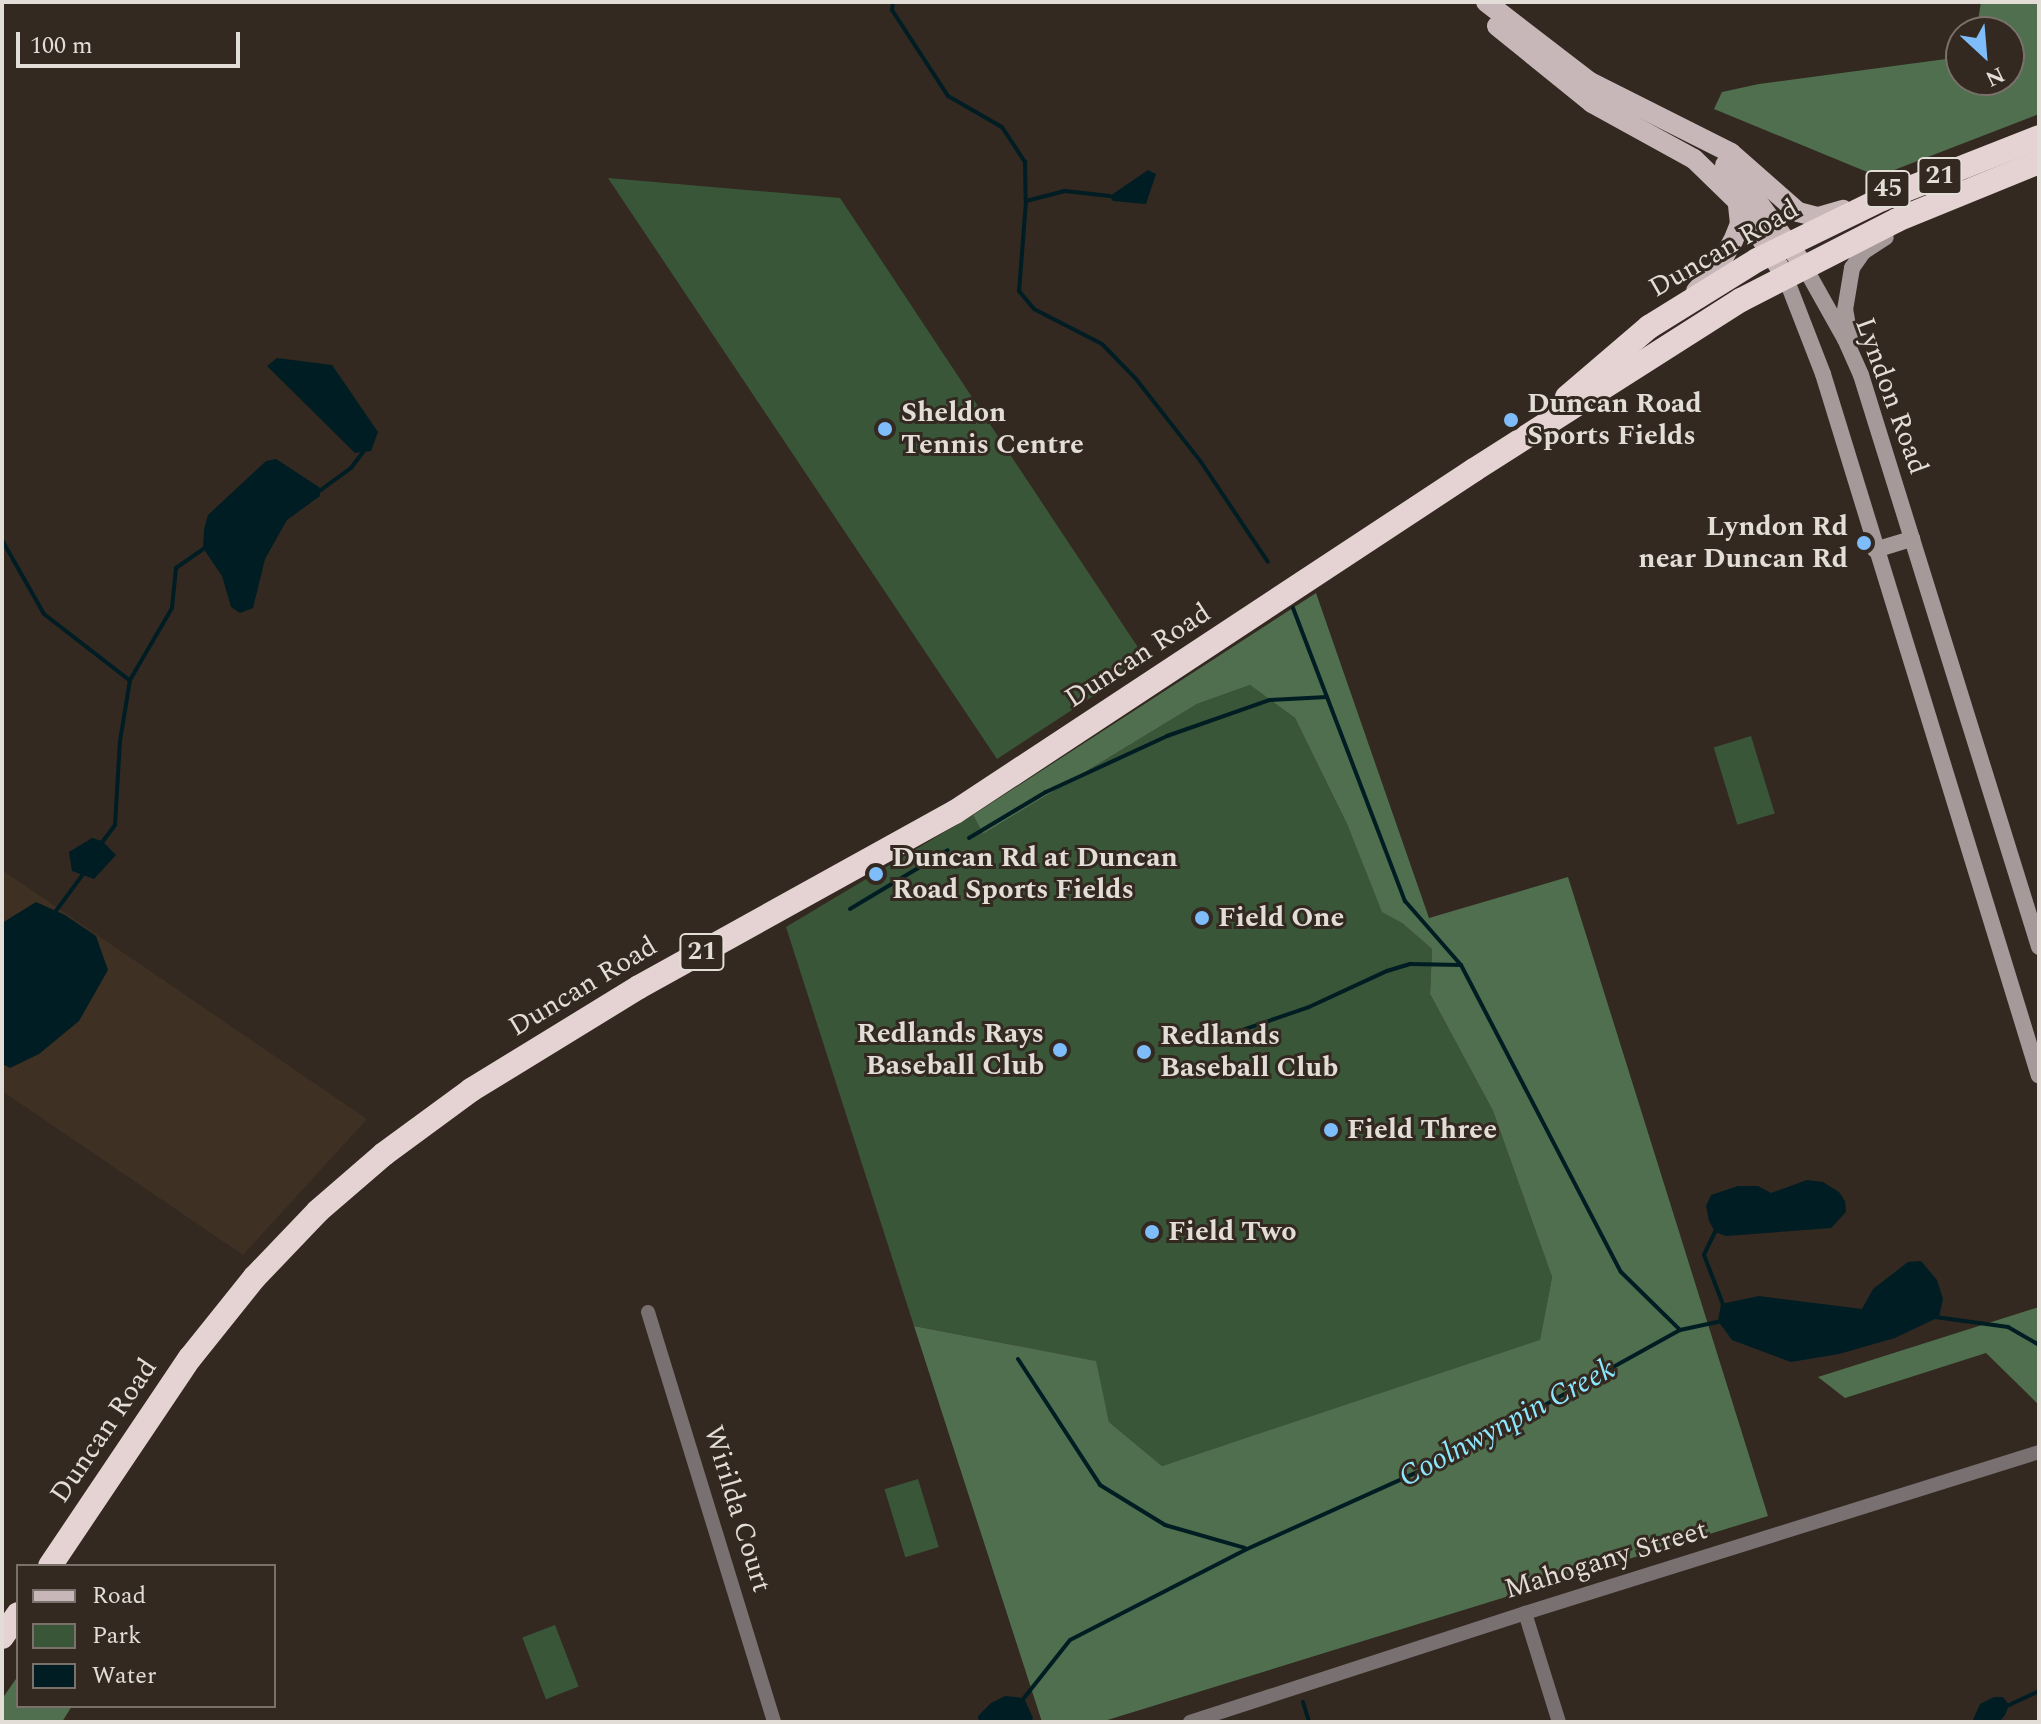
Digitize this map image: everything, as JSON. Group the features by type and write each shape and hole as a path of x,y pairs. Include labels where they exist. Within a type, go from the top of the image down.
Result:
{"highway":[{"name":"Duncan Road","path":"1474,470 1684,302 1779,248 1882,199 2039,137"},
{"name":"21","path":"1794,271 1897,220 2039,163"},
{"name":"Duncan Road","path":"51,1564 114,1467 229,1308 318,1211 384,1154 471,1090 557,1036 955,812 1474,470 1692,330 1794,271"},
{"path":"2,1637 16,1617"}],"main road":[{"name":"45","path":"1483,3 1590,82 1731,153 1794,209 1809,217 1828,216 2039,129"},
{"path":"1483,3 1567,87 1694,159 1779,248"},
{"path":"1483,3 1587,90 1722,162 1745,184 1794,271"},
{"path":"1861,375 1845,310 1852,268 1863,252 1880,240 2039,163"},
{"path":"1684,302 1710,276 1733,241 1741,219 1737,201"},
{"name":"Lyndon Road","path":"1794,271 1845,339 1861,375 2039,947"},
{"name":"Lyndon Road","path":"1794,271 1875,550 2039,1076"},
{"path":"1875,550 1912,539"}],"street":[{"name":"Wirilda Court","path":"648,1312 774,1722"},
{"name":"Mahogany Street","path":"1190,1722 2039,1452"},
{"path":"1525,1613 1559,1722"}],"shaded area":[{"path":"2,870 367,1119 243,1255 2,1091"}],"green space":[{"path":"1981,2 2039,2 2039,114 1889,172 1872,174 1714,109 1722,92 1759,84 1945,59 1945,96 2025,96 2025,16 1979,16"},
{"name":"Sheldon Tennis Centre","path":"608,178 840,198 1147,661 997,759"},
{"path":"1316,593 1429,918 1568,877 1768,1516 1101,1722 1042,1722 914,1326 1096,1361 1109,1422 1162,1466 1540,1340 1552,1277 1493,1111 1430,994 1432,949 1402,923 1382,912 1347,824 1295,718 1250,685 1197,704 983,834 973,815"},
{"name":"Redlands Baseball Club","path":"1250,685 1295,718 1347,824 1382,911 1402,923 1432,949 1430,994 1493,1111 1552,1277 1540,1341 1162,1466 1109,1422 1095,1361 914,1326 786,927 973,815 983,834 1197,704"},
{"path":"1751,736 1775,813 1737,825 1714,747"},
{"path":"2039,1307 2039,1405 1986,1353 1845,1398 1818,1377"},
{"path":"918,1479 939,1547 905,1557 885,1489"},
{"path":"555,1625 579,1687 546,1699 522,1638"},
{"path":"16,1679 16,1708 71,1708 62,1722 2,1722 2,1699"}],"water":[{"path":"1148,170 1156,174 1146,204 1113,201 1110,196"},
{"path":"277,358 332,365 378,432 371,451 355,453 267,366"},
{"path":"276,459 319,487 320,496 287,520 265,559 253,608 240,613 231,607 222,576 203,548 204,529 208,515 266,461"},
{"path":"92,838 102,841 116,855 94,879 72,871 69,852"},
{"path":"36,902 65,915 96,936 108,970 79,1021 39,1054 10,1068 2,1064 2,923"},
{"path":"1807,1180 1823,1182 1839,1192 1845,1201 1846,1212 1831,1228 1726,1236 1715,1232 1709,1221 1706,1206 1711,1195 1738,1186 1758,1186 1771,1193"},
{"path":"1921,1261 1937,1280 1943,1299 1939,1317 1895,1338 1839,1354 1791,1362 1732,1340 1718,1321 1721,1304 1759,1296 1862,1309 1873,1289 1908,1262"},
{"path":"1005,1696 1024,1698 1033,1718 1031,1722 979,1722 978,1716 991,1703"},
{"path":"1994,1697 2003,1697 2009,1705 1999,1722 1972,1722 1980,1704"}],"waterway":[{"path":"893,2 892,10 948,96 1002,127 1025,162 1026,201 1019,291 1034,309 1102,344 1136,379 1201,462 1268,562"},
{"path":"1026,201 1065,191 1110,196"},
{"path":"318,492 351,468 363,452"},
{"path":"2,540 44,614 129,680"},
{"path":"100,845 115,825 120,741 130,680 172,608 176,568 206,547"},
{"path":"1293,608 1405,901 1461,965 1621,1272 1680,1330"},
{"path":"969,838 1046,792 1167,736 1270,700 1327,697"},
{"path":"850,909 948,850"},
{"path":"53,915 86,870"},
{"path":"1202,1044 1309,1007 1387,971 1410,964 1461,965"},
{"path":"1715,1232 1704,1255 1724,1307"},
{"name":"Coolnwynpin Creek","path":"1935,1317 2008,1327 2039,1345"},
{"name":"Coolnwynpin Creek","path":"1024,1698 1070,1640 1247,1549 1449,1458 1680,1330 1722,1321"},
{"path":"1018,1359 1100,1485 1165,1525 1245,1548"},
{"path":"2007,1706 2039,1691"},
{"path":"1303,1702 1309,1722"}],"place":[{"name":"Duncan Road Sports Fields","path":"1511,420"},
{"name":"Sheldon Tennis Centre","path":"885,429"},
{"name":"Lyndon Rd near Duncan Rd","path":"1864,543"},
{"name":"Duncan Rd at Duncan Road Sports Fields","path":"876,874"},
{"name":"Field One","path":"1202,918"},
{"name":"Redlands Rays Baseball Club","path":"1060,1050"},
{"name":"Redlands Baseball Club","path":"1144,1052"},
{"name":"Field Three","path":"1331,1130"},
{"name":"Field Two","path":"1152,1232"}]}
